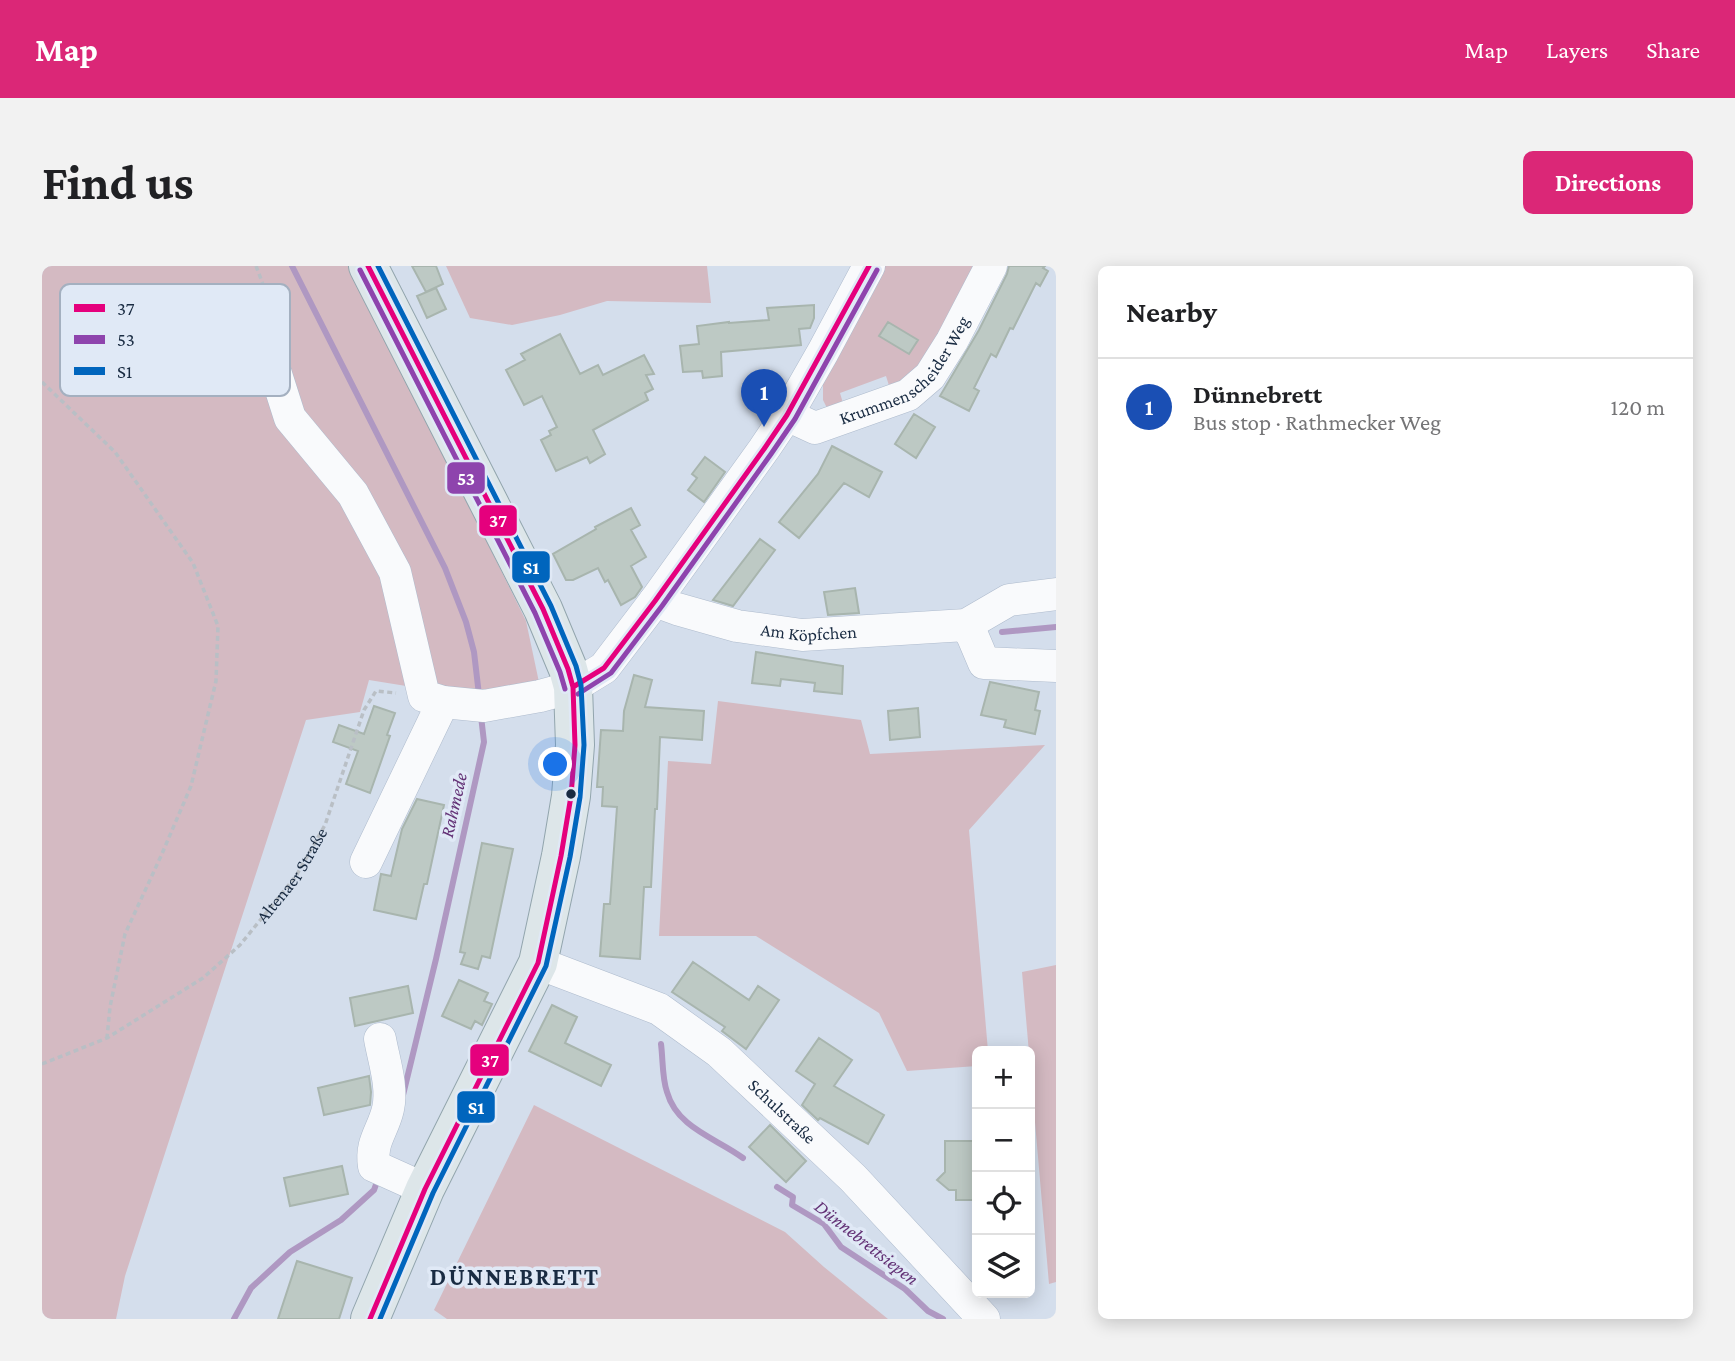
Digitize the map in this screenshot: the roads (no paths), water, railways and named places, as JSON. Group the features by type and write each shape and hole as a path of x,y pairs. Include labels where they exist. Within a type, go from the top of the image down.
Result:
{"main road":[{"path":"368,266 543,609 573,687 575,745 571,796 561,856 538,963 425,1189 370,1319"}],"street":[{"path":"455,702 540,696 573,687 604,668 764,449 823,352 869,266"},
{"name":"Krummenscheider Weg","path":"786,415 815,428 908,396 930,376 953,341 991,266"},
{"path":"283,396 290,418 353,494 394,572 455,702"},
{"name":"Am Köpfchen","path":"655,601 737,626 802,635 966,625 1009,600 1056,594"},
{"path":"966,625 984,663 1056,666"},
{"path":"366,862 455,702"},
{"name":"Schulstraße","path":"538,963 659,1009 719,1052 853,1178 984,1319"},
{"path":"380,1039 389,1086 388,1108 372,1153 382,1170 425,1189"}],"waterway":[{"name":"Rahmede","path":"292,266 445,568 466,622 474,652 479,695"},
{"path":"1002,632 1056,627"},
{"name":"Rahmede","path":"403,1095 484,742 481,716"},
{"name":"Dünnebrettsiepen","path":"661,1044 665,1087 679,1115 699,1131 743,1158"},
{"name":"Rahmede","path":"234,1319 251,1288 290,1252 341,1220 374,1190 378,1179"},
{"name":"Dünnebrettsiepen","path":"777,1187 793,1197 792,1205 824,1224 841,1247 905,1289 928,1311 943,1319"}],"place":[{"name":"Dünnebrett","path":"764,427"}],"district":[{"name":"DÜNNEBRETT","path":"515,1277"}]}
